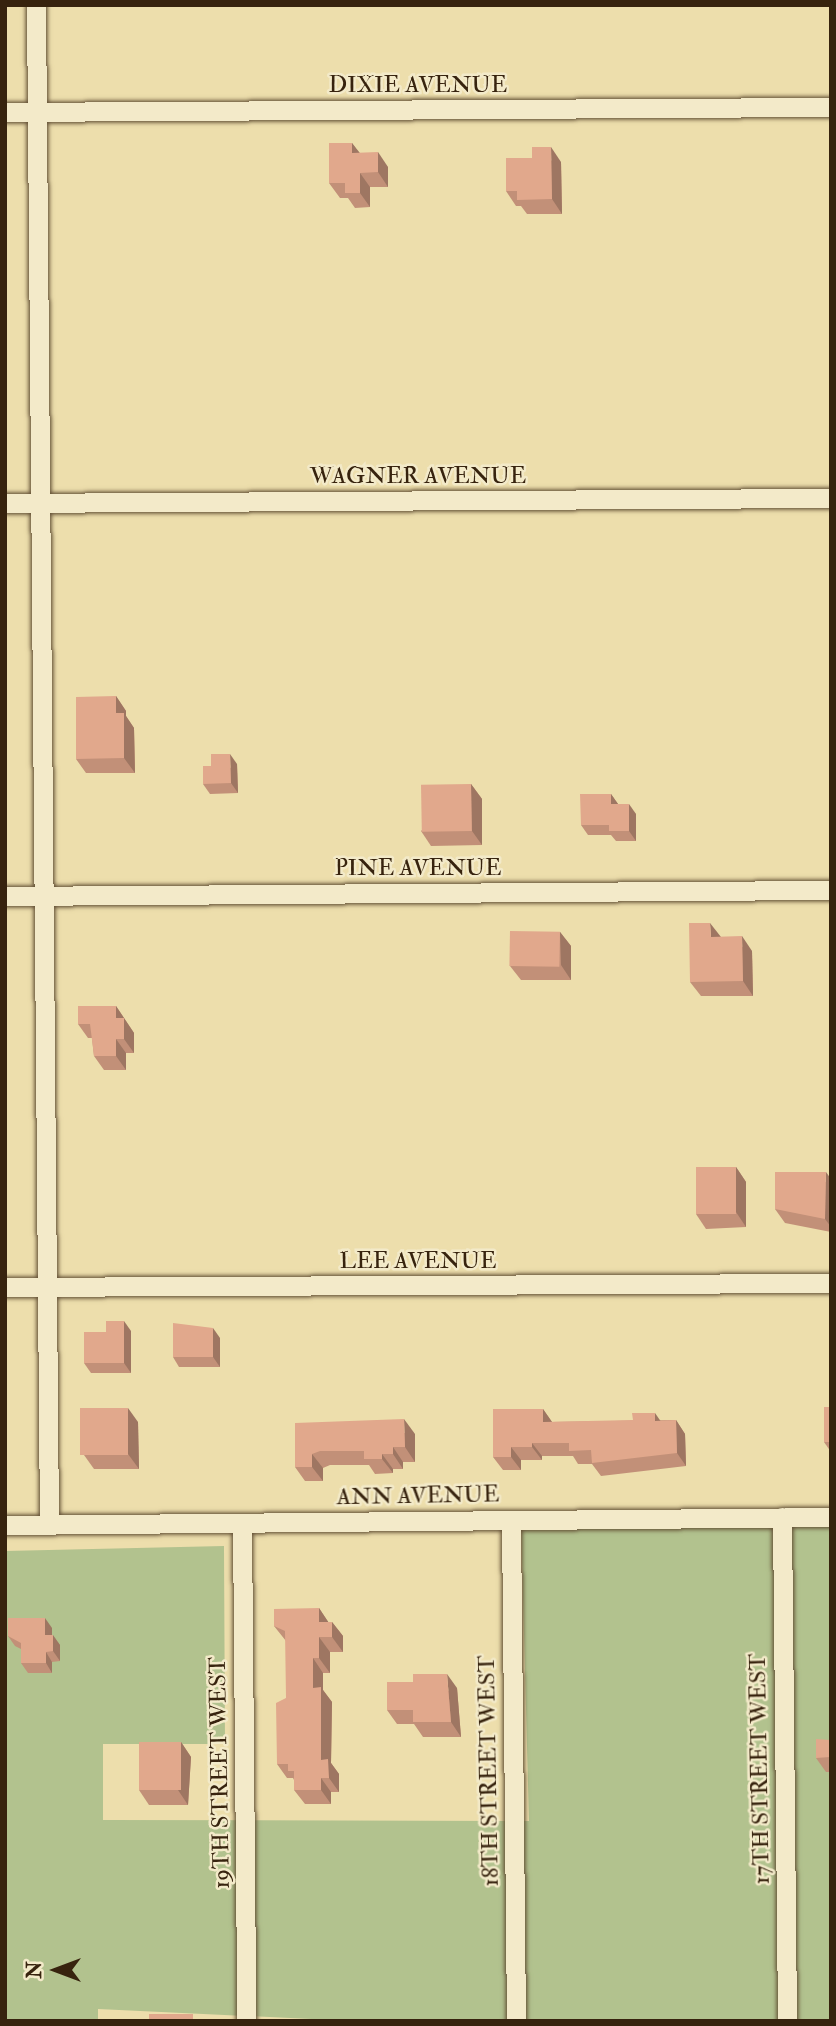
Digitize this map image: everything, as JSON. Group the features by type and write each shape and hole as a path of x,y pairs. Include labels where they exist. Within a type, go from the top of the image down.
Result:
{"street":[{"path":"36,5 50,1525"},
{"name":"DIXIE AVENUE","path":"5,112 831,107"},
{"name":"WAGNER AVENUE","path":"5,503 831,498"},
{"name":"PINE AVENUE","path":"5,896 831,890"},
{"name":"LEE AVENUE","path":"5,1287 831,1283"},
{"name":"17TH STREET WEST","path":"782,1517 787,2021"},
{"name":"ANN AVENUE","path":"5,1525 831,1517"},
{"name":"18TH STREET WEST","path":"511,1520 516,2021"},
{"name":"19TH STREET WEST","path":"242,1524 246,2021"}],"green space":[{"path":"831,1518 831,2021 353,2021 98,2009 98,2021 5,2021 5,1551 224,1546 225,1744 103,1744 103,1820 529,1821 521,1521"}],"building":[{"path":"329,143 352,143 352,153 378,152 378,172 360,173 360,193 345,193 345,183 329,183"},
{"path":"532,147 551,147 552,199 517,200 517,191 506,191 506,158 532,158"},
{"path":"116,696 116,713 124,713 124,758 76,759 76,697"},
{"path":"211,754 230,754 231,783 203,784 203,766 211,766"},
{"path":"471,784 472,831 422,832 421,785"},
{"path":"580,794 611,794 611,804 629,804 629,831 609,831 609,825 581,825"},
{"path":"689,923 710,923 711,937 742,936 743,981 690,982"},
{"path":"510,931 560,932 559,967 509,966"},
{"path":"78,1006 116,1006 116,1018 124,1018 124,1039 116,1039 116,1056 94,1056 90,1024 78,1024"},
{"path":"696,1167 736,1167 736,1214 696,1214"},
{"path":"775,1172 826,1172 825,1219 775,1209"},
{"path":"106,1321 124,1321 124,1363 84,1363 84,1332 106,1332"},
{"path":"173,1323 213,1328 213,1357 173,1357"},
{"path":"824,1407 831,1407 831,1442 824,1442"},
{"path":"80,1408 128,1408 128,1455 80,1455"},
{"path":"493,1409 543,1409 543,1422 633,1420 632,1413 655,1413 655,1421 676,1420 677,1453 592,1463 591,1450 569,1451 569,1443 532,1443 532,1447 511,1447 511,1457 493,1457"},
{"path":"404,1419 405,1447 393,1447 393,1454 382,1454 382,1459 364,1459 364,1451 320,1451 312,1454 312,1467 295,1467 295,1423"},
{"path":"319,1608 319,1622 332,1622 332,1637 319,1637 319,1658 313,1658 313,1688 321,1687 321,1760 328,1759 329,1778 321,1778 321,1790 294,1790 294,1771 288,1771 288,1764 277,1764 276,1703 286,1698 285,1631 274,1626 274,1609"},
{"path":"8,1618 45,1618 45,1635 53,1635 53,1651 46,1652 46,1663 21,1663 21,1643 8,1636"},
{"path":"413,1674 447,1674 451,1722 413,1722 413,1710 387,1710 387,1682 413,1682"},
{"path":"816,1739 831,1740 831,1761 830,1757 816,1758"},
{"path":"139,1742 181,1742 181,1790 139,1790"},
{"path":"149,2014 193,2014 193,2021 149,2021"}]}
